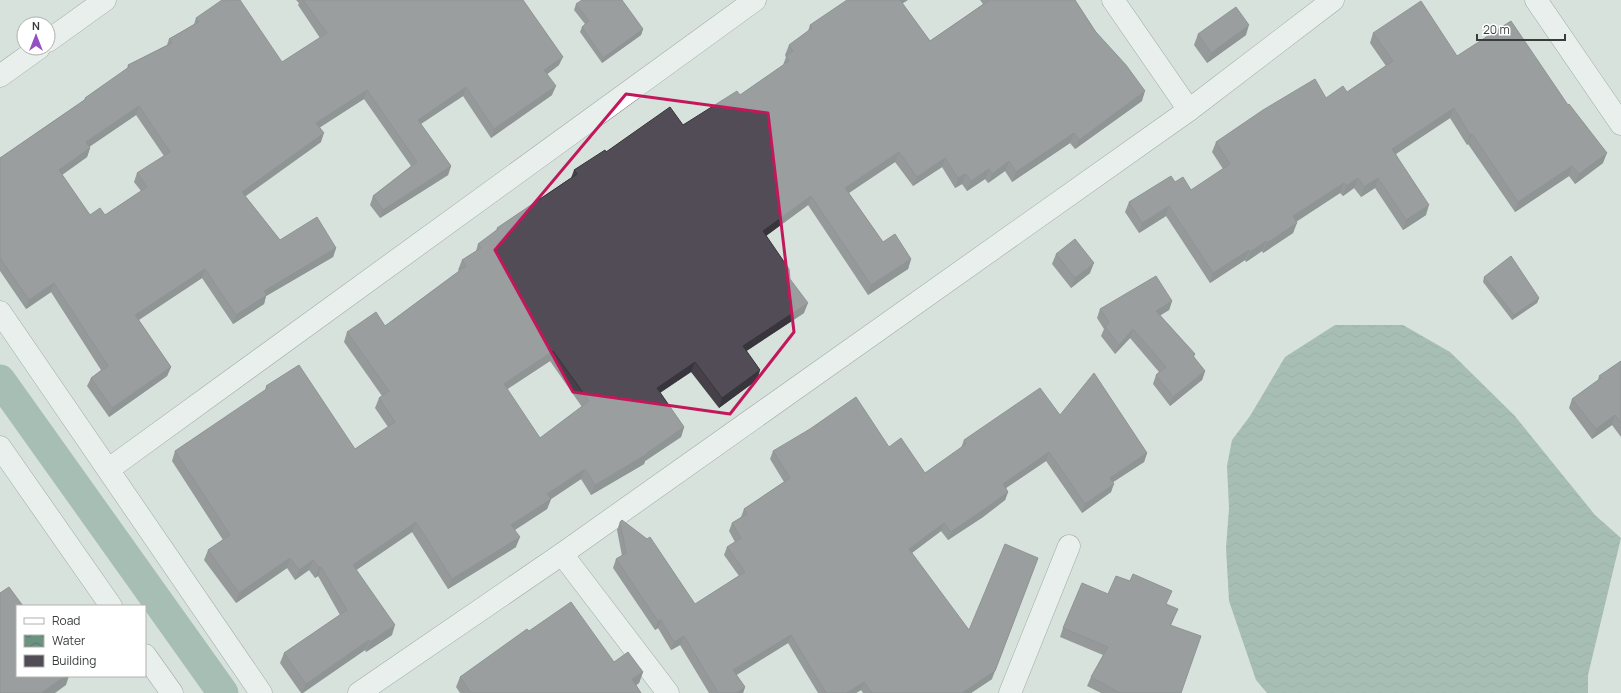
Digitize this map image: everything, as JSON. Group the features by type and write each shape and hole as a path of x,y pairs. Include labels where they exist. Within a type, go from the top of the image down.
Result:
{"street":[{"path":"56,35 105,0"},
{"path":"109,470 755,0"},
{"path":"1114,0 1189,110"},
{"path":"359,693 562,554 1189,110 1333,0"},
{"path":"1536,0 1621,124"},
{"path":"0,76 28,56"},
{"path":"0,312 261,693"},
{"path":"0,447 110,605"},
{"path":"1010,693 1069,546"},
{"path":"562,554 668,693"},
{"path":"146,655 172,693"}],"highlighted area":[{"path":"626,94 768,113 794,332 730,414 573,392 495,250"}],"water":[{"path":"1335,325 1403,325 1450,352 1514,415 1595,515 1621,538 1588,675 1588,693 1267,693 1256,680 1229,601 1226,548 1229,508 1227,466 1232,440 1250,416 1285,357"}],"building":[{"path":"222,0 240,0 282,62 327,33 303,0 523,0 563,57 544,70 556,86 494,129 466,87 418,120 451,166 383,210 373,196 417,162 367,90 316,123 324,133 242,192 280,240 317,217 336,248 264,291 267,295 236,315 205,269 135,315 171,367 112,408 91,378 108,366 54,283 29,300 0,258 0,158 86,99 85,98 129,67 128,65 172,43 169,39 199,22 196,18","holes":["139,106 170,152 137,173 147,187 105,215 100,208 90,215 59,170 90,148 86,142"]},
{"path":"582,0 622,0 643,29 603,58 582,27 589,21 576,4"},
{"path":"847,0 900,0 930,41 990,0 1075,0 1095,31 1126,65 1145,91 1079,140 1074,133 1016,172 1009,161 992,174 989,169 971,181 966,174 958,178 945,158 917,177 899,152 845,188 883,242 895,234 911,259 871,285 811,196 763,231 789,269 790,279 808,303 743,346 760,370 722,398 695,362 657,388 684,427 647,454 595,485 585,469 547,494 551,499 511,525 520,537 452,579 416,522 353,565 395,625 370,642 369,640 306,684 284,653 347,610 321,567 319,568 313,560 299,570 290,558 239,593 208,550 230,535 175,451 268,388 266,386 299,365 355,449 395,422 379,398 389,391 347,332 376,312 385,326 466,266 462,260 481,248 478,244 498,229 497,228 577,174 574,170 605,150 606,152 670,107 683,125 737,91 740,95 789,61 786,56 793,51 789,45 812,28 810,25","holes":["553,351 589,401 540,438 504,384"]},
{"path":"1421,1 1457,56 1511,21 1568,105 1569,104 1607,153 1579,174 1572,166 1518,202 1472,134 1470,135 1454,108 1392,149 1429,205 1406,220 1378,178 1364,187 1358,178 1346,186 1344,183 1293,216 1297,223 1267,243 1266,241 1250,252 1249,250 1213,273 1169,206 1142,223 1129,202 1171,176 1175,182 1183,177 1191,190 1230,164 1216,142 1263,110 1315,79 1326,98 1343,86 1347,92 1393,61 1373,33"},
{"path":"1236,7 1249,25 1211,53 1198,34"},
{"path":"1075,239 1094,263 1075,278 1056,254"},
{"path":"1511,256 1539,298 1514,315 1484,277"},
{"path":"1156,276 1172,301 1156,311 1195,354 1193,356 1205,371 1173,397 1156,375 1166,367 1133,329 1119,345 1105,327 1109,322 1100,309"},
{"path":"1621,361 1621,423 1615,415 1596,429 1572,399 1601,378 1599,376"},
{"path":"1094,373 1147,453 1110,478 1114,484 1085,504 1049,452 1003,484 1008,492 986,508 951,532 944,523 909,549 969,630 1005,544 1038,558 995,671 962,693 872,693 864,682 847,693 826,693 791,635 733,670 745,687 737,693 718,693 684,636 674,642 661,620 658,621 616,559 626,553 620,522 622,520 647,539 650,537 695,604 745,572 727,547 741,538 732,523 747,514 744,509 790,478 773,451 810,429 856,397 889,447 901,438 925,473 966,444 964,440 1040,388 1060,415"},
{"path":"1133,574 1172,591 1166,604 1178,609 1170,625 1201,636 1181,693 1120,693 1091,677 1108,647 1063,628 1082,583 1108,594 1116,576 1130,581"},
{"path":"9,587 22,605 16,605 16,677 64,677 41,693 0,693 0,593"},
{"path":"571,602 614,662 628,652 643,672 632,679 641,693 471,693 460,677 527,629 529,631"}],"waterway":[{"path":"0,380 223,693"}]}
